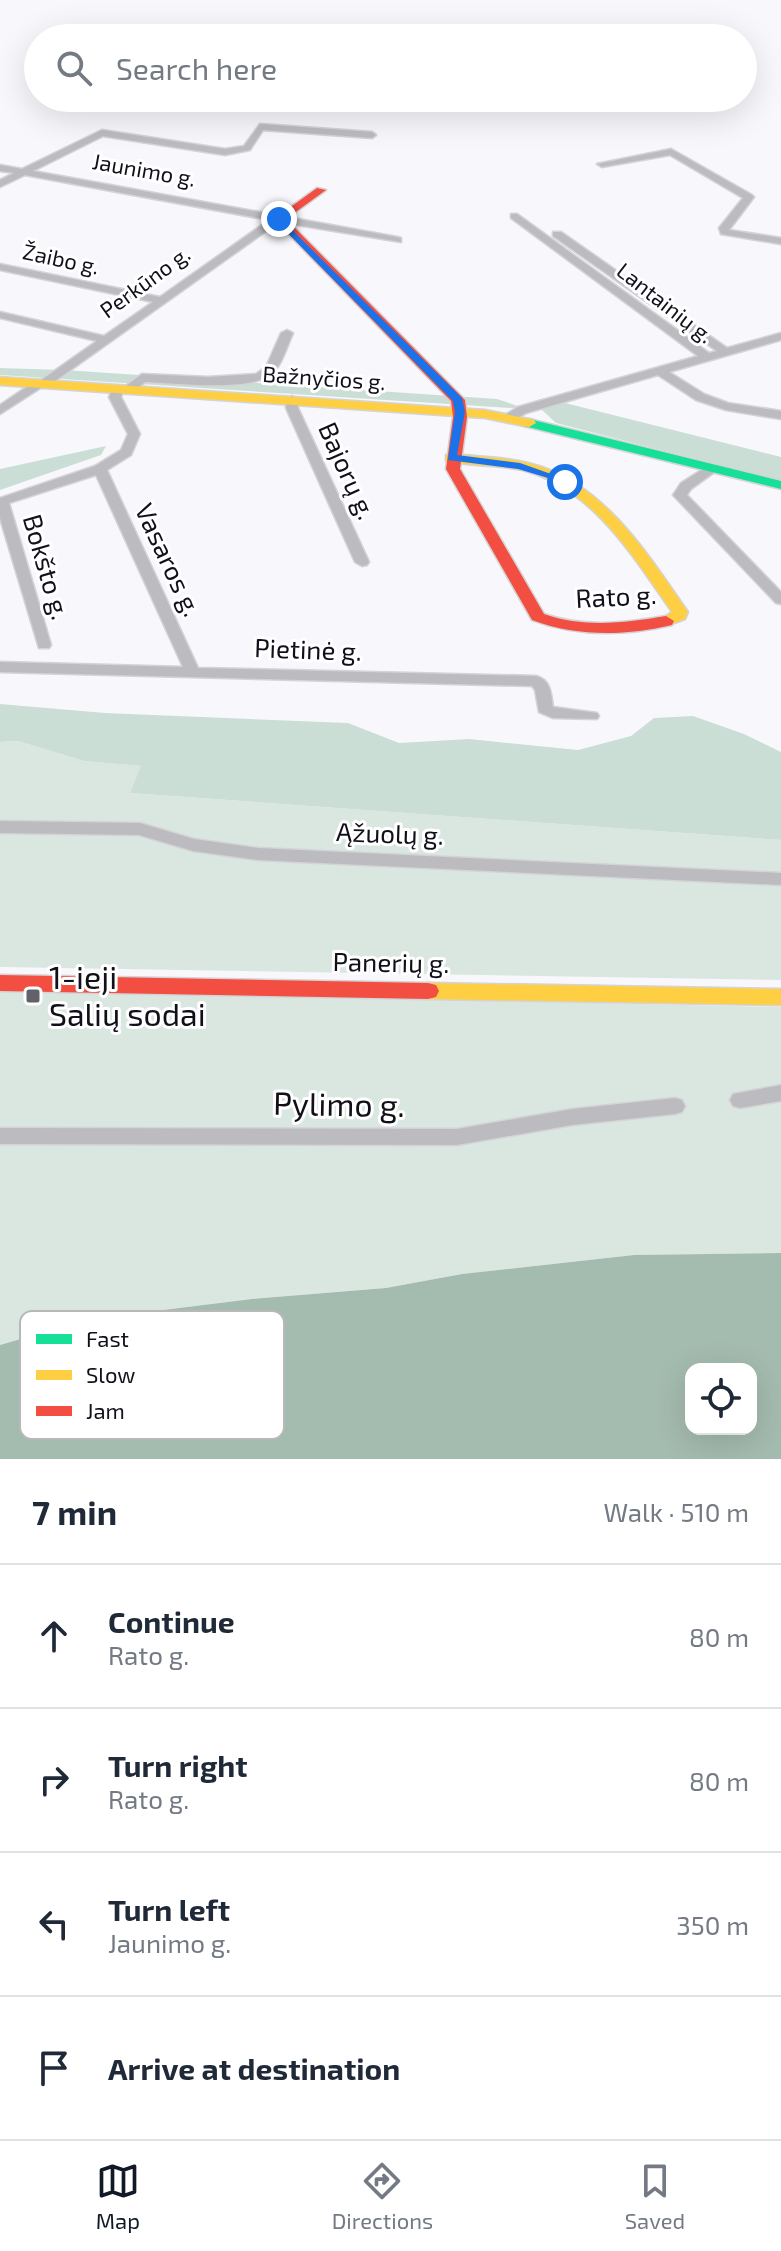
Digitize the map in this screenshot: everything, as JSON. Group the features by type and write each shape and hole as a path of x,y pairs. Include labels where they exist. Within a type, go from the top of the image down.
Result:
{"street":[{"path":"0,184 102,133 225,152 247,148 260,127 372,135"},
{"path":"602,164 671,152 749,197 724,228 725,232 781,241"},
{"name":"Jaunimo g.","path":"0,168 397,240"},
{"name":"Perkūno g.","path":"0,410 107,340 321,190"},
{"name":"Lantainių g.","path":"514,216 708,358"},
{"path":"277,219 454,394 460,412 451,458"},
{"path":"548,228 726,352"},
{"name":"Žaibo g.","path":"0,267 160,300"},
{"path":"0,315 107,340"},
{"path":"1,502 100,469 127,452 134,434 115,397 123,389 142,378 232,380 262,376 269,372 287,333"},
{"path":"708,358 781,336"},
{"name":"Lantainių g.","path":"509,418 522,410 708,358"},
{"path":"659,370 700,397 726,406 781,415"},
{"name":"Bažnyčios g.","path":"0,381 460,412 509,418 781,485"},
{"name":"Bajorų g.","path":"292,400 292,408 362,562"},
{"name":"Rato g.","path":"451,458 536,470 565,482 584,495 608,516 680,612 679,616 622,626 566,626 538,617 457,480 451,458"},
{"path":"711,468 686,486 680,495 781,600"},
{"name":"Vasaros g.","path":"100,469 192,671"},
{"name":"Bokšto g.","path":"1,502 44,645"},
{"name":"Pietinė g.","path":"0,667 536,681 543,689 545,709 553,713 591,716"},
{"name":"Ąžuolų g.","path":"0,827 140,829 193,845 258,854 781,879"},
{"name":"Panerių g.","path":"0,983 781,997"},
{"path":"740,1100 781,1093"},
{"name":"Pylimo g.","path":"0,1136 457,1137 572,1117 675,1106"}],"shaded area":[{"path":"0,368 497,399 518,406 545,398 781,457 781,481 556,423 542,410 0,375"},
{"path":"106,446 101,455 0,490 0,469"},
{"path":"0,704 105,713 348,723 399,743 469,739 578,750 631,736 654,718 693,716 744,734 781,752 781,840 130,793 141,766 84,761 18,741 0,742"},
{"path":"18,741 84,761 142,766 130,793 781,840 781,876 488,861 485,858 264,851 197,842 141,827 0,824 0,742"},
{"path":"0,831 137,831 195,848 781,881 781,980 0,967"},
{"path":"0,990 781,1007 781,1253 634,1255 462,1274 386,1288 155,1311 20,1311 20,1339 0,1345"},
{"path":"781,1253 781,1459 0,1459 0,1345 20,1339 20,1439 284,1439 284,1311 155,1311 386,1288 462,1274 634,1255"}],"traffic: fast":[{"path":"529,423 781,485"}],"traffic: slow":[{"path":"0,381 485,414 529,423"},
{"path":"451,458 527,467 561,480 582,494 619,529 680,612 679,616 666,621"},
{"path":"428,991 781,997"}],"traffic: jam":[{"path":"321,190 279,219 458,400 460,417 453,469 538,617 585,628 666,621"},
{"path":"0,983 428,991"}],"place":[{"name":"1-ieji Salių sodai","path":"33,996"}],"route":[{"path":"279,219 454,394 460,412 451,458 520,466 565,482"}]}
